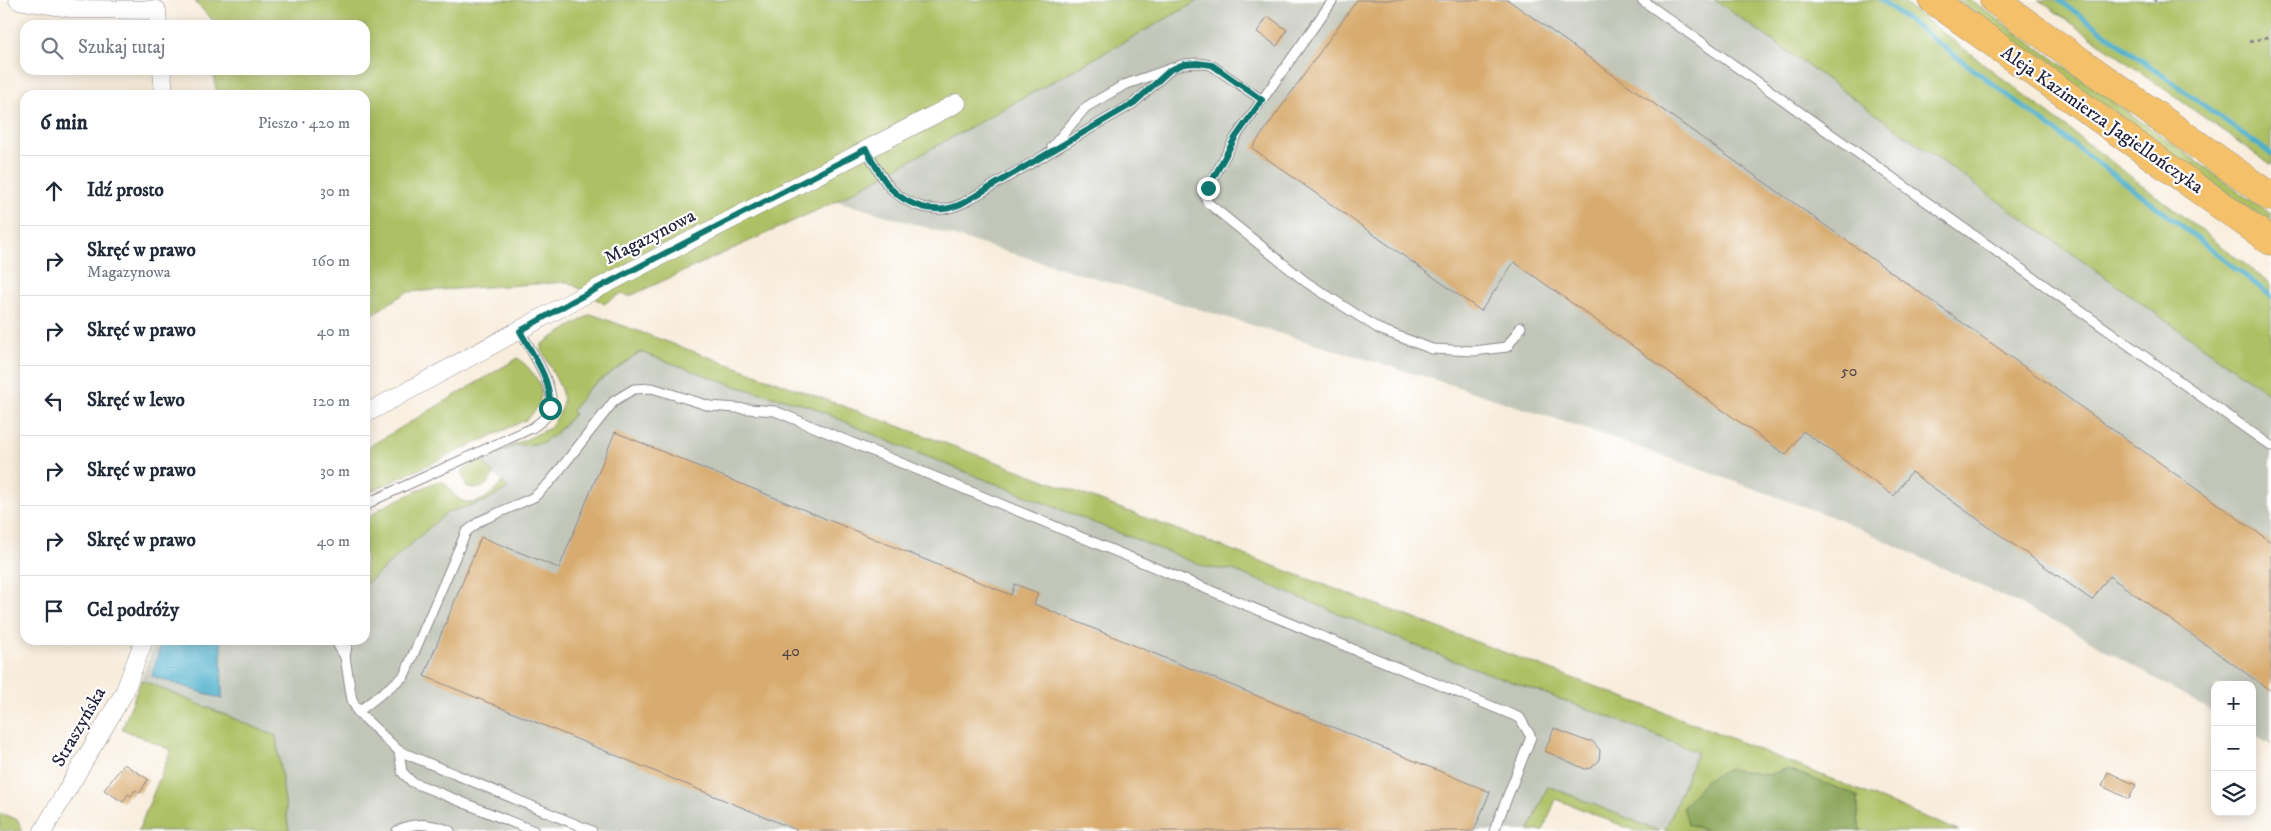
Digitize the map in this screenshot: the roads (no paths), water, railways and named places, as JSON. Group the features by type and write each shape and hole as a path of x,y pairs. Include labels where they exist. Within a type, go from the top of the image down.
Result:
{"highway":[{"name":"Aleja Kazimierza Jagiellończyka","path":"1933,0 2271,241"},
{"name":"Aleja Kazimierza Jagiellończyka","path":"1994,0 2271,197"}],"street":[{"path":"18,0 76,9 158,12"},
{"path":"162,75 164,90"},
{"name":"Magazynowa","path":"370,411 571,302 957,103"},
{"name":"Straszyńska","path":"43,831 124,694 142,645"}],"lane":[{"path":"1333,0 1235,138 1208,188 1206,199 1212,208 1325,296 1379,329 1432,349 1474,351 1507,347 1521,327"},
{"path":"1642,0 2271,446"},
{"path":"1047,153 1086,107 1124,85 1184,64 1212,65 1262,100"},
{"path":"866,149 894,193 910,203 939,211 953,208 1134,103 1170,70"},
{"path":"370,503 532,428 544,420 550,408 551,396 547,382 520,331"},
{"path":"358,712 404,676 466,532 480,521 534,497 550,482 614,401 634,389 652,388 710,406 776,411 1520,718 1531,737 1494,831"},
{"path":"337,645 345,658"},
{"path":"347,645 345,658 352,700 358,712 399,751 592,831"},
{"path":"399,751 402,772 412,782 534,831"},
{"path":"397,831 406,826 434,825 450,831"}],"water":[{"path":"161,645 221,645 222,699 152,676"}],"waterway":[{"path":"1881,0 2166,214 2271,296"},
{"path":"2059,0 2271,154"}]}
